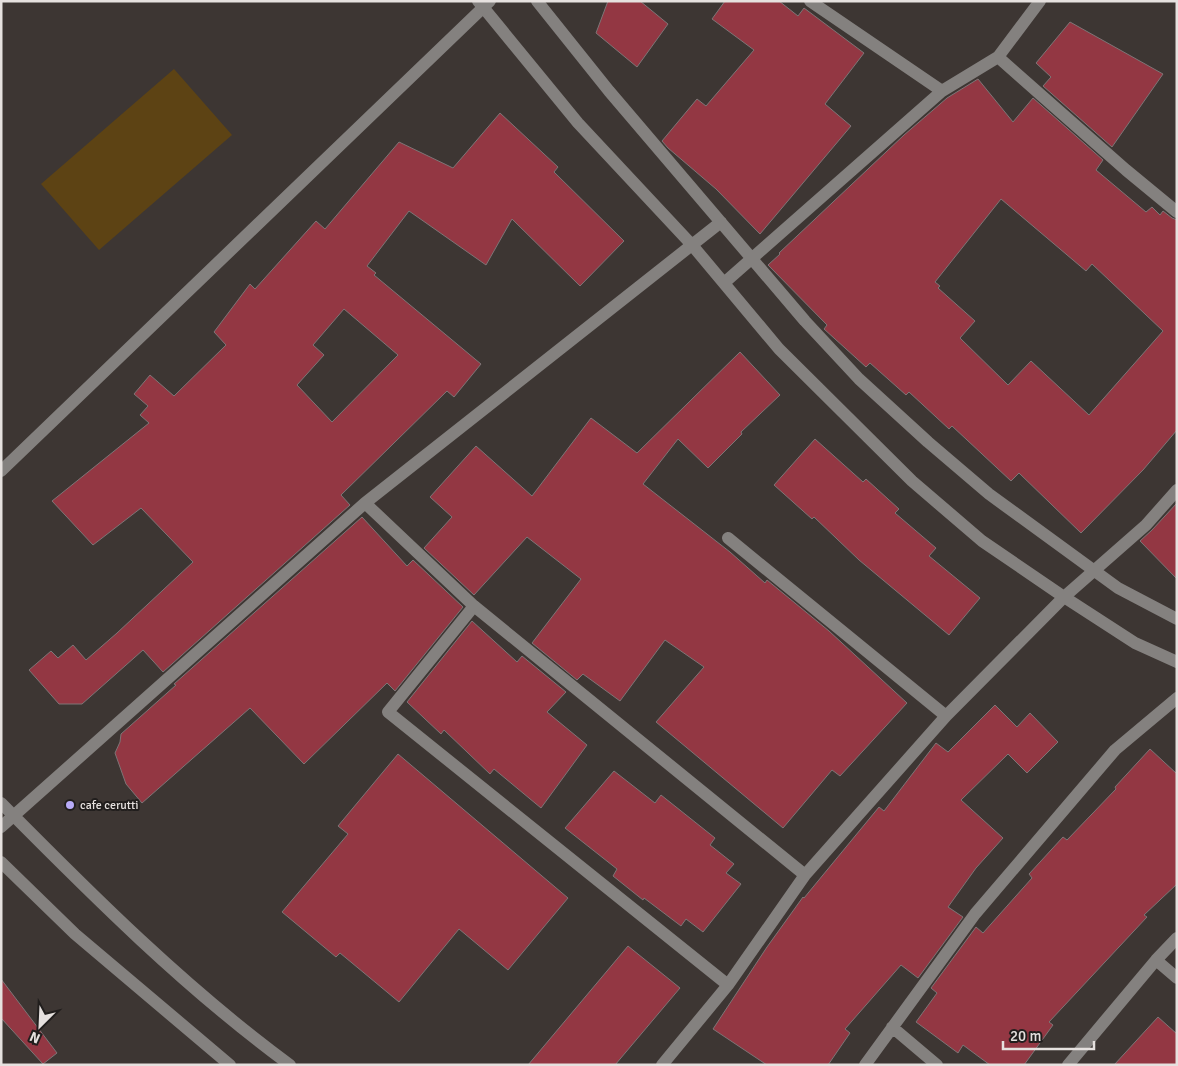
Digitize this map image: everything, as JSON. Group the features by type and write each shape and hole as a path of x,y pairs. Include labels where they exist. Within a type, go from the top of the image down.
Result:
{"street":[{"path":"537,1 604,84 805,322 859,379 928,442 990,494 1118,588 1177,619"},
{"path":"810,1 942,91"},
{"path":"724,283 942,91 998,57 1040,1"},
{"path":"1,472 483,4 578,123 692,245 779,349 912,481 982,541 1135,643 1177,662"},
{"path":"998,57 1126,170 1177,212"},
{"path":"1,827 365,503 721,222"},
{"path":"662,1065 728,985 805,875 946,716 1064,597 1146,525 1177,490"},
{"path":"365,503 474,606 805,875"},
{"path":"728,538 946,716"},
{"path":"474,606 388,712 728,985"},
{"path":"865,1065 975,914 1115,750 1177,698"},
{"path":"1,803 112,914 192,987 290,1065"},
{"path":"1,862 75,934 230,1065"},
{"path":"1068,1065 1156,960 1177,938"},
{"path":"1156,960 1177,978"},
{"path":"892,1027 937,1065"}],"shaded area":[{"path":"174,69 232,135 99,250 41,184"}],"building":[{"path":"608,1 640,1 668,24 637,67 596,33"},
{"path":"725,1 779,1 798,16 804,8 864,53 825,104 851,126 760,234 716,189 662,141 697,99 706,106 754,50 712,19"},
{"path":"1070,22 1163,74 1112,147 1043,86 1051,77 1036,63"},
{"path":"978,79 1013,122 1033,98 1103,160 1096,170 1146,212 1152,207 1160,215 1163,211 1177,220 1177,430 1143,470 1081,533 1019,473 1011,481 952,426 949,429 909,392 906,395 870,363 866,367 824,329 827,325 768,265 904,135 947,98","holes":["1001,199 1086,271 1092,264 1163,331 1089,415 1031,361 1008,385 960,338 975,321 938,288 940,286 935,282"]},
{"path":"500,113 558,167 554,172 624,241 580,286 512,219 486,265 409,211 367,266 376,273 374,275 481,364 454,397 447,391 341,495 350,505 163,672 143,650 82,704 59,704 29,670 51,651 58,658 73,645 86,660 193,562 141,508 93,545 52,501 149,423 140,415 148,406 134,394 150,375 174,396 226,345 214,332 250,284 255,289 316,221 325,229 399,142 453,168","holes":["344,309 398,355 332,422 297,385 324,355 313,345"]},
{"path":"740,352 780,395 741,432 742,434 708,468 678,439 643,484 730,552 765,583 767,580 829,631 907,703 840,776 832,770 783,828 656,722 704,667 665,640 620,701 583,674 577,680 532,643 581,579 527,537 474,595 424,548 452,517 430,497 476,446 532,496 591,418 637,453"},
{"path":"815,439 863,482 866,479 899,509 895,513 936,548 929,556 980,598 949,635 859,560 814,517 812,519 774,485"},
{"path":"1177,503 1177,579 1140,541"},
{"path":"362,517 407,566 413,560 463,607 395,691 387,683 304,764 250,708 142,803 126,784 115,753 121,734 176,685 174,684"},
{"path":"472,621 517,662 522,656 566,692 547,712 587,745 541,808 494,769 490,774 444,730 441,734 407,702"},
{"path":"995,705 1017,727 1030,713 1058,742 1027,773 1008,754 961,800 1003,838 976,868 948,907 963,917 918,978 901,965 845,1029 850,1033 828,1065 767,1065 713,1029 767,947 803,897 879,807 884,811 936,743 948,752"},
{"path":"1150,749 1177,774 1177,884 1144,915 1147,917 1049,1022 1053,1025 1024,1065 990,1065 963,1045 958,1053 916,1022 937,993 931,988 976,927 983,933 1032,878 1029,874 1063,837 1067,840 1116,789 1115,787"},
{"path":"398,754 568,898 508,970 459,929 399,1002 340,953 336,957 282,912 348,834 338,826"},
{"path":"614,771 655,803 661,795 715,838 710,845 734,864 726,873 741,884 703,932 686,919 681,926 644,898 643,900 613,876 617,869 565,828"},
{"path":"628,946 680,988 615,1065 528,1065"},
{"path":"1,979 57,1053 43,1064 1,1018"},
{"path":"1158,1017 1177,1034 1177,1065 1114,1065"}],"place":[{"name":"cafe cerutti","path":"70,805"}]}
